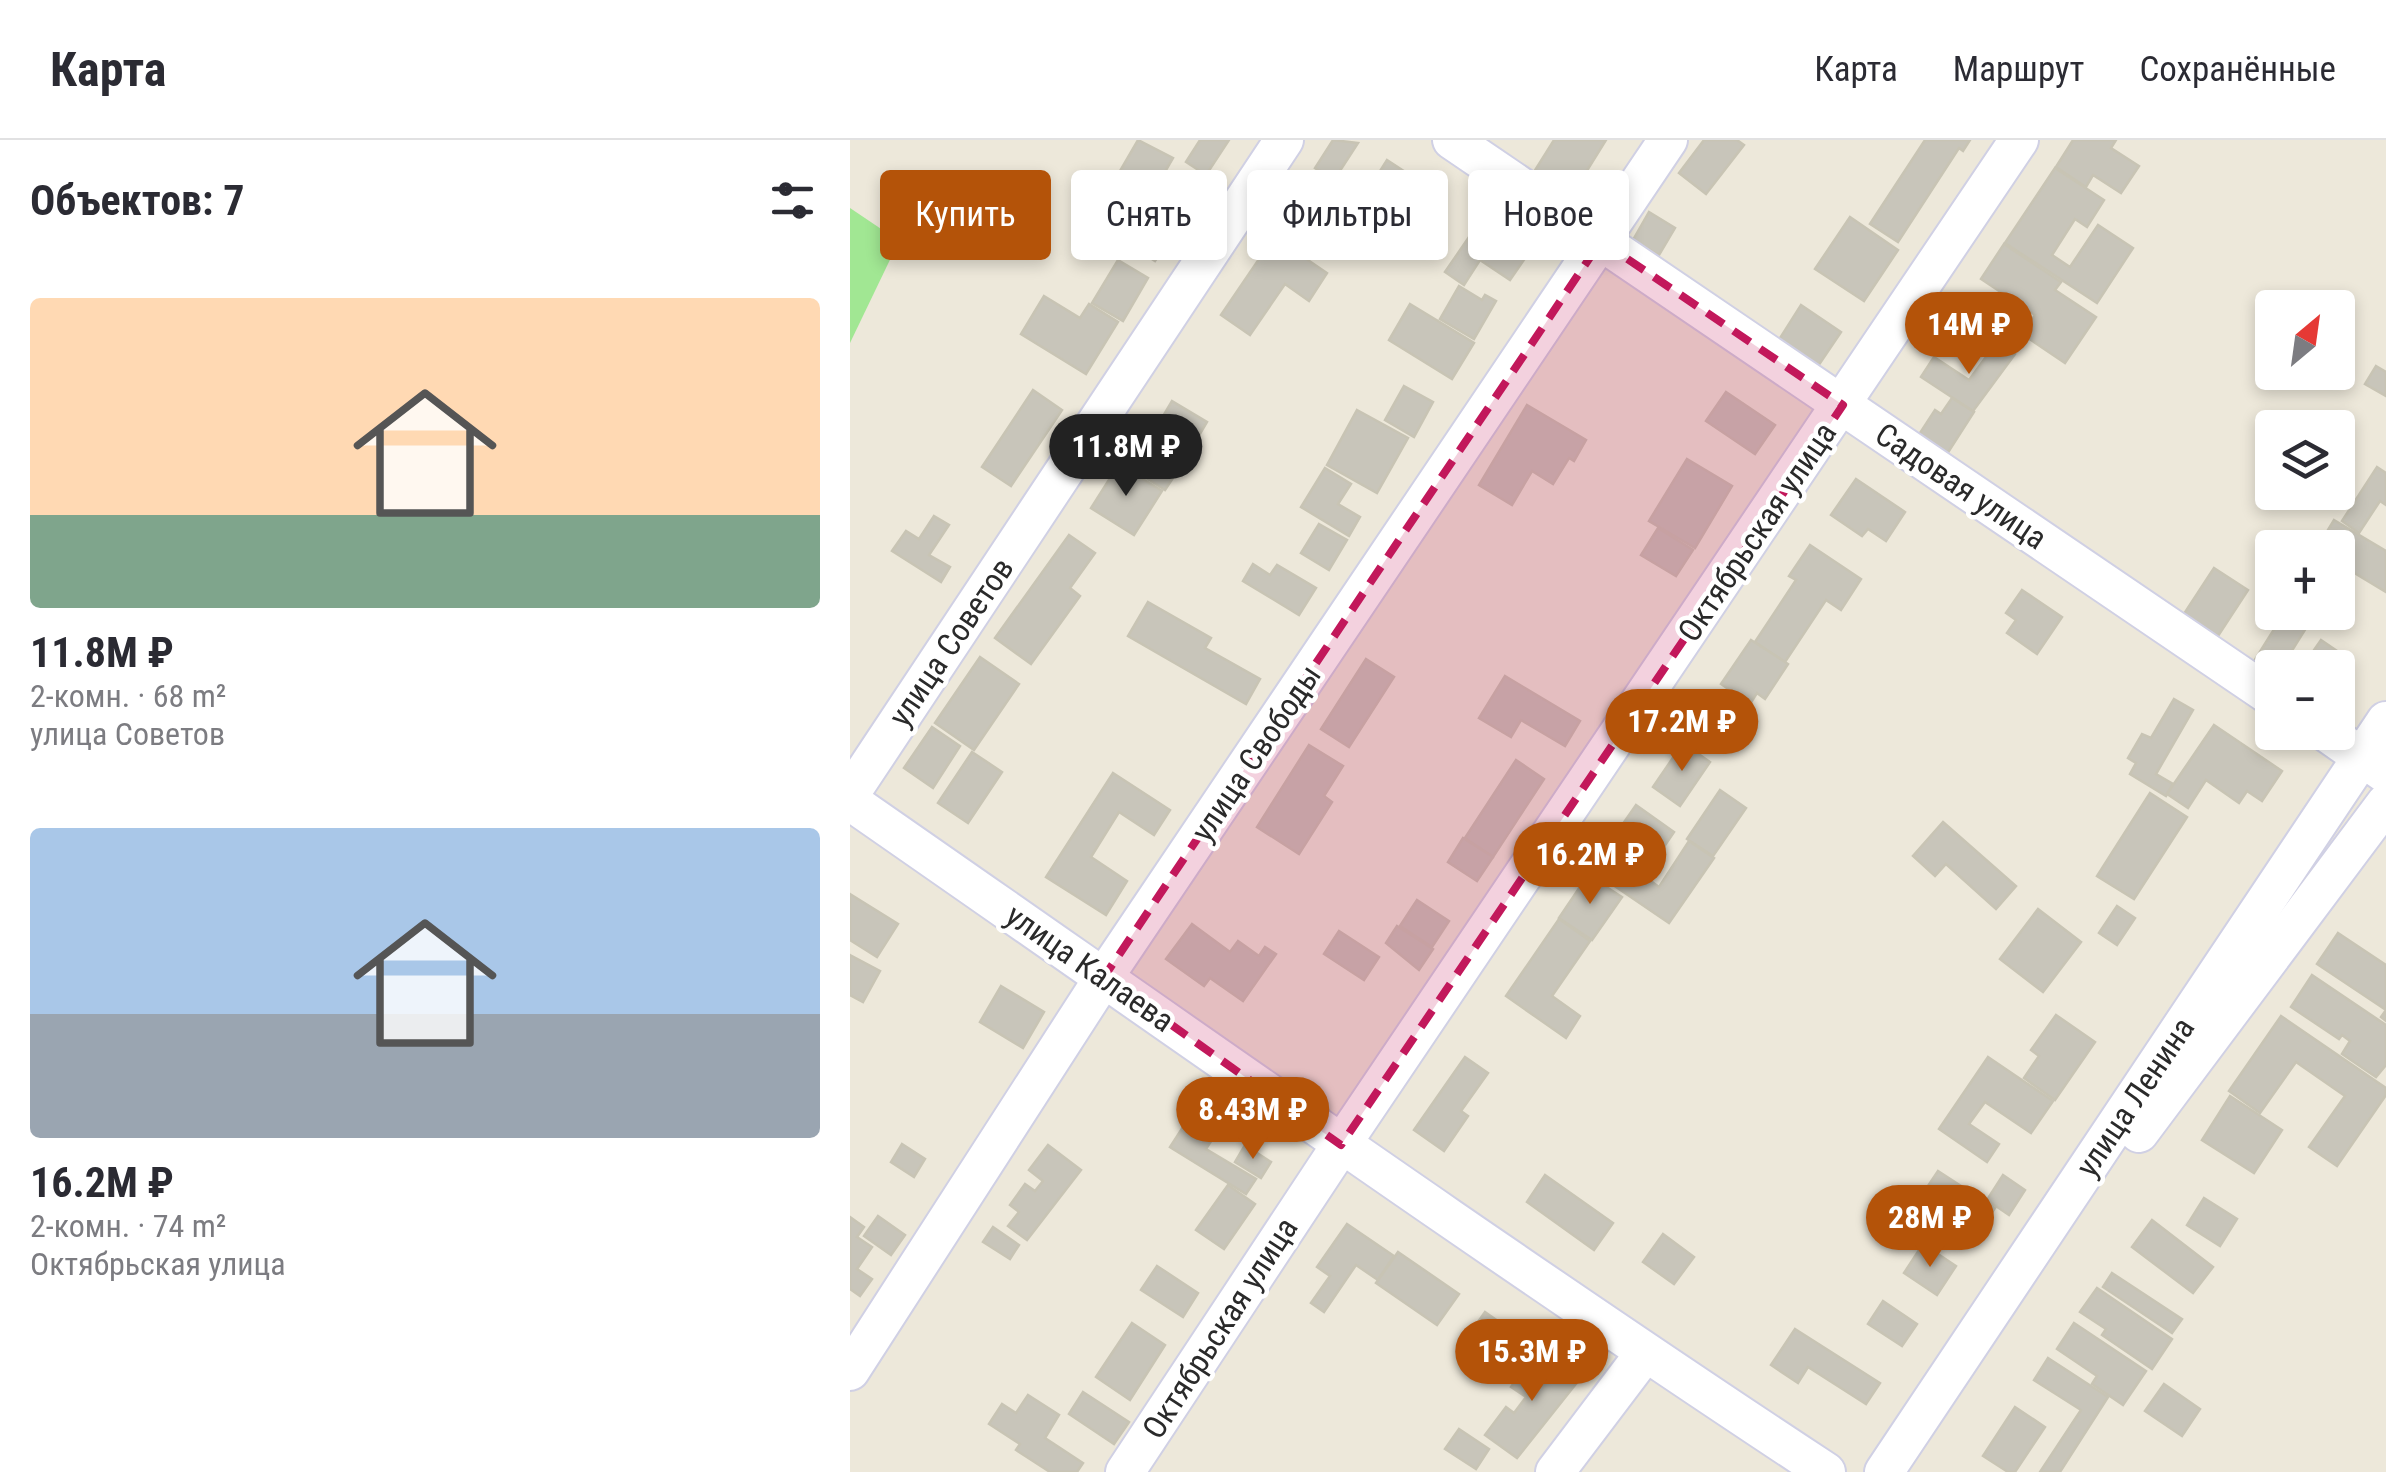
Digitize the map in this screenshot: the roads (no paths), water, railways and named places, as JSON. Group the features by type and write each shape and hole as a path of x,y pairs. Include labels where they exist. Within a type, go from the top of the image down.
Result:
{"street":[{"name":"улица Советов","path":"850,797 1284,140"},
{"name":"Садовая улица","path":"1452,140 1497,170"},
{"name":"улица Свободы","path":"1629,200 1668,140"},
{"name":"Октябрьская улица","path":"1125,1472 2019,140"},
{"name":"Садовая улица","path":"1629,259 2255,684"},
{"name":"улица Свободы","path":"850,1370 1104,977 1589,260"},
{"name":"улица Ленина","path":"1885,1472 2374,766 2386,721"},
{"path":"2351,750 2374,766"},
{"name":"улица Калаева","path":"850,797 1341,1145 1826,1472"},
{"name":"улица Ленина","path":"1885,1472 2386,803"},
{"path":"1556,1472 1645,1353"}]}
